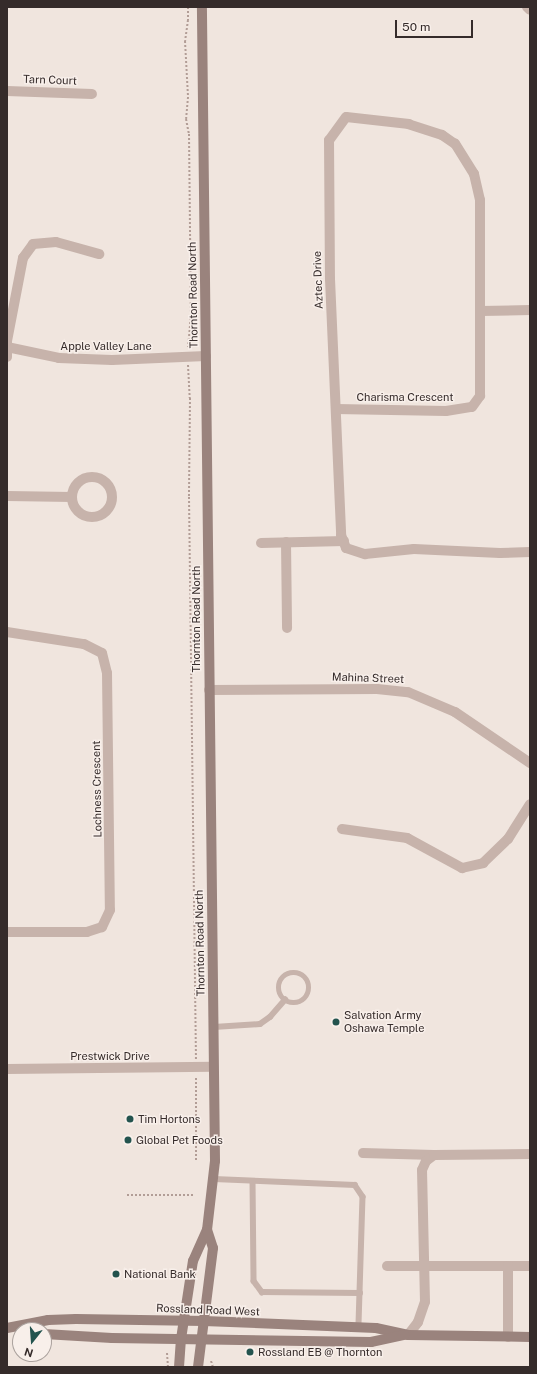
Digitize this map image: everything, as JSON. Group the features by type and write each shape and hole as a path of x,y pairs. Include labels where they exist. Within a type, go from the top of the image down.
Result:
{"main road":[{"name":"Thornton Road North","path":"179,1367 181,1339 193,1261 207,1230 214,1180 214,1027 208,690 202,7"},
{"name":"Thornton Road North","path":"198,1367 213,1248 207,1230"},
{"name":"Rossland Road West","path":"7,1328 55,1320 204,1321 376,1328 408,1334 530,1337"},
{"name":"Rossland Road West","path":"52,1334 181,1339 371,1342 408,1334"}],"street":[{"path":"527,7 530,10"},
{"name":"Tarn Court","path":"7,91 92,94"},
{"name":"Aztec Drive","path":"344,542 341,534 330,279 329,140 346,118 409,124 442,135 455,144 474,174 480,200 481,310"},
{"path":"7,358 7,347 22,258 33,244 56,242 100,254"},
{"path":"481,310 530,310"},
{"name":"Charisma Crescent","path":"336,408 446,411 472,407 480,396 481,310"},
{"name":"Apple Valley Lane","path":"7,347 60,358 112,360 206,356"},
{"path":"7,496 72,497"},
{"path":"286,542 287,628"},
{"path":"261,543 344,542 346,548 365,554 414,549 500,553 530,552"},
{"name":"Lochness Crescent","path":"7,632 84,644 102,653 108,673 110,902 110,910 102,927 87,932 7,932"},
{"name":"Mahina Street","path":"208,690 376,689 408,692 455,712 530,763"},
{"path":"342,828 407,838 462,868 483,863 508,839 530,804"},
{"name":"Prestwick Drive","path":"7,1069 213,1067"},
{"path":"363,1153 434,1155 530,1154"},
{"path":"408,1334 418,1322 425,1302 422,1170 426,1161 434,1155"},
{"path":"387,1266 530,1266"},
{"path":"508,1266 508,1337"}],"lane":[{"path":"298,973 307,979 310,990 305,999 295,1004 285,1000 279,992 280,981 288,974 298,973"},
{"path":"214,1027 260,1024 270,1017 285,1000"},
{"path":"214,1180 355,1185 363,1197 359,1327"},
{"path":"253,1181 254,1281 262,1292 360,1293"}],"path":[{"path":"188,7 185,41 188,97 186,119 189,134 191,314 188,347"},
{"path":"188,370 190,406 189,497 196,1058"},
{"path":"196,1078 196,1160"},
{"path":"127,1195 194,1195"},
{"path":"167,1353 168,1367"},
{"path":"211,1361 213,1367"}],"place":[{"name":"Salvation Army Oshawa Temple","path":"336,1022"},
{"name":"Tim Hortons","path":"130,1119"},
{"name":"Global Pet Foods","path":"128,1140"},
{"name":"National Bank","path":"116,1274"},
{"name":"Rossland EB @ Thornton","path":"250,1352"}]}
